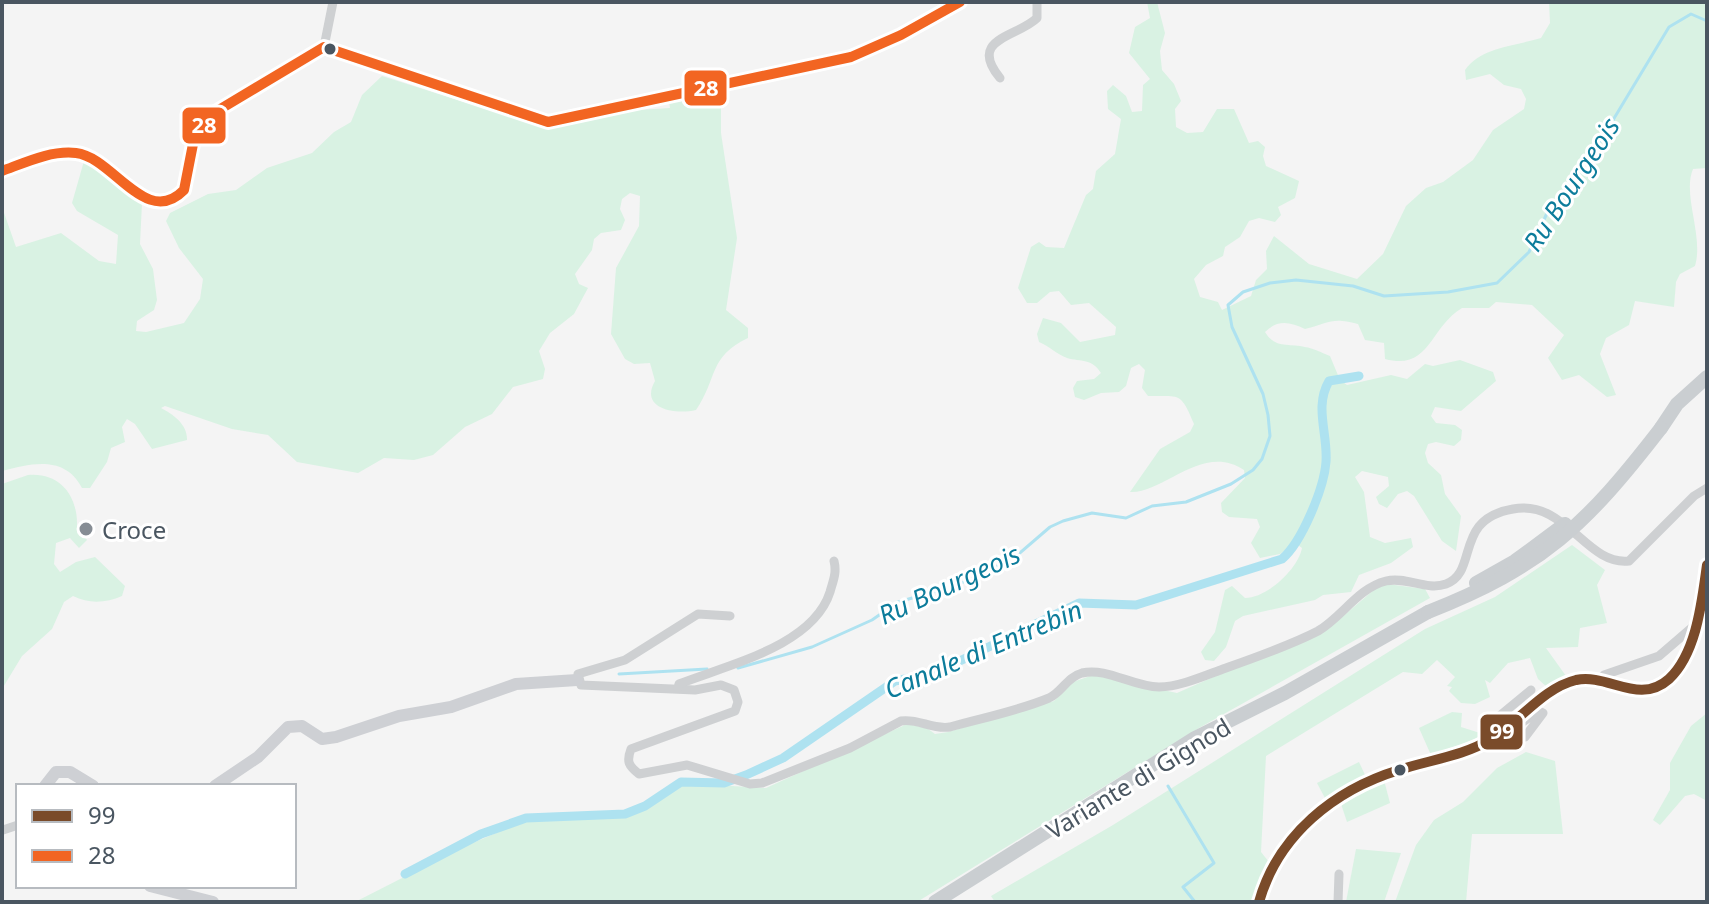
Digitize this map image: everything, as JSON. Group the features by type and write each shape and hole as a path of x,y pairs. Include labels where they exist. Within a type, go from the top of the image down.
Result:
{"main road":[{"path":"2,171 55,154 77,153 89,158 146,199 158,202 177,197 188,181 197,131 212,114 324,47 548,122 851,57 901,35 960,2"},
{"name":"Variante di Gignod","path":"935,902 1195,738 1285,693 1428,612 1482,591 1549,551 1588,516 1661,428 1677,404 1707,377"},
{"path":"1259,902 1274,864 1294,834 1331,801 1356,785 1489,740 1561,686 1578,680 1640,691 1657,687 1671,678 1684,658 1695,625 1707,565"},
{"path":"218,784 258,757 288,727 302,726 322,739 336,737 399,716 451,707 516,684 577,680"},
{"path":"47,784 56,772 70,772 90,784"},
{"path":"158,888 213,902"}],"street":[{"path":"324,47 333,2"},
{"path":"1000,78 993,70 991,47 997,39 1037,18 1037,2"},
{"path":"730,616 698,614 643,651 614,664 583,671 577,680 581,685 705,690 721,685 734,690 738,702 735,711 631,749 627,758 629,767 639,774 687,765 735,779 769,781 850,748 901,721 909,720 939,729 1053,697 1069,679 1080,674 1091,672 1159,687 1223,669 1318,631 1355,600 1388,580 1428,586 1450,582 1458,574 1482,520 1511,509 1528,507 1550,514 1612,561 1629,561 1694,496 1707,488"},
{"path":"678,688 679,684 747,660 814,620 825,608 835,574 834,561"},
{"path":"1600,682 1604,675 1659,656 1695,625"},
{"path":"1489,740 1485,728 1531,690"},
{"path":"1511,724 1518,725 1539,711 1543,713 1525,737"},
{"path":"1338,902 1339,874"}],"green space":[{"path":"1147,2 1157,2 1165,33 1160,51 1162,70 1174,84 1181,101 1175,109 1176,127 1187,133 1203,132 1217,109 1234,109 1249,143 1258,141 1265,147 1263,156 1266,166 1299,181 1295,198 1278,207 1281,215 1275,222 1259,218 1249,221 1240,237 1225,247 1223,256 1206,265 1194,279 1200,297 1218,302 1222,310 1251,296 1256,280 1267,269 1266,251 1274,236 1309,264 1357,279 1383,254 1406,206 1426,188 1443,182 1473,160 1493,130 1524,109 1526,99 1521,89 1504,85 1490,74 1466,80 1465,70 1489,52 1541,38 1550,23 1549,2 1707,2 1707,168 1693,169 1690,179 1697,242 1695,266 1680,274 1676,282 1674,307 1635,301 1629,325 1606,338 1600,354 1616,395 1607,397 1579,375 1562,380 1548,358 1564,335 1532,305 1496,302 1489,308 1462,308 1451,316 1420,353 1400,361 1385,359 1384,343 1365,340 1358,324 1336,321 1305,329 1284,323 1270,328 1265,332 1273,341 1330,356 1340,380 1347,385 1391,375 1407,379 1425,364 1433,366 1460,360 1493,372 1496,381 1461,411 1435,407 1431,416 1436,423 1455,425 1462,430 1461,440 1454,446 1436,442 1428,444 1425,453 1428,463 1441,475 1445,494 1461,516 1456,551 1442,541 1414,496 1407,491 1398,494 1387,508 1379,504 1376,497 1389,486 1388,477 1362,471 1355,477 1364,492 1370,537 1385,543 1411,538 1413,547 1391,563 1359,575 1351,592 1323,595 1315,600 1243,616 1235,621 1226,647 1214,661 1205,660 1201,652 1215,632 1225,590 1232,586 1245,598 1263,593 1288,573 1302,548 1295,543 1280,554 1260,558 1251,543 1260,527 1257,519 1229,517 1222,512 1221,503 1245,478 1244,470 1229,463 1199,465 1156,485 1130,492 1160,449 1190,432 1194,424 1185,405 1172,396 1148,396 1142,388 1145,370 1139,364 1131,368 1126,386 1119,392 1101,393 1084,400 1075,397 1073,388 1077,381 1094,379 1101,373 1090,363 1067,358 1039,342 1037,334 1043,318 1061,323 1080,342 1115,335 1116,327 1089,303 1071,305 1059,291 1050,292 1037,303 1027,303 1018,288 1031,247 1039,242 1046,247 1064,248 1086,195 1093,189 1096,171 1115,154 1121,119 1108,109 1107,91 1113,85 1126,96 1132,112 1142,111 1143,85 1150,79 1129,53 1135,27 1150,18"},
{"path":"382,76 540,126 621,111 670,108 669,101 721,92 721,133 737,238 726,310 748,328 748,338 735,345 720,361 696,410 678,412 655,404 651,390 655,381 650,363 634,364 625,359 611,334 616,268 639,226 640,196 630,193 622,199 620,209 625,220 621,230 601,233 594,239 592,250 575,274 579,284 588,288 574,314 550,333 539,351 545,369 543,379 513,387 492,414 465,427 433,455 414,460 384,458 358,473 297,462 268,435 232,429 165,406 161,408 182,425 187,440 152,449 135,424 127,419 122,427 125,442 111,448 107,462 90,488 82,488 67,470 47,464 2,471 2,207 16,247 61,233 99,261 116,264 118,235 77,211 72,203 84,161 142,203 140,244 153,269 157,300 154,310 137,321 136,331 146,332 184,323 200,299 203,279 179,248 166,221 170,213 208,194 236,190 267,168 312,153 334,132 351,122 362,95"},
{"path":"28,475 49,477 65,488 74,505 77,526 87,540 79,548 70,538 56,543 54,564 60,572 76,562 95,557 125,586 122,596 110,600 98,602 73,596 64,602 52,629 22,656 2,689 2,484"},
{"path":"1572,545 1605,570 1597,585 1607,623 1580,628 1578,647 1546,648 1566,676 1549,689 1538,679 1530,658 1508,663 1490,683 1485,680 1490,697 1475,704 1461,703 1449,691 1452,687 1447,686 1455,677 1437,660 1422,674 1403,672 1266,756 1261,852 1269,862 1256,890 1255,902 995,902 991,896 1113,825 1425,629 1495,597"},
{"path":"1387,584 1425,589 1430,598 1199,728 917,902 355,902 463,847 525,821 621,817 650,805 684,783 766,788 907,724 927,728 935,734 948,732 1054,701 1070,683 1093,675 1177,693 1334,624 1376,588"},
{"path":"1452,712 1462,713 1461,727 1480,733 1481,737 1431,755 1419,728"},
{"path":"1707,713 1707,801 1694,794 1685,796 1660,825 1653,820 1670,790 1670,763 1691,726"},
{"path":"1526,752 1555,761 1563,834 1472,834 1466,902 1395,902 1416,845 1434,820 1463,802 1497,768"},
{"path":"1359,762 1366,777 1326,800 1317,783"},
{"path":"1384,780 1390,803 1347,822 1340,801"},
{"path":"1356,849 1401,853 1384,902 1346,902"}],"waterway":[{"name":"Ru Bourgeois","path":"738,668 812,647 872,620 898,602 955,586 1014,558 1050,527 1063,521 1092,513 1126,518 1152,506 1186,502 1231,484 1253,470 1262,459 1270,436 1268,415 1263,394 1232,327 1228,305 1243,292 1270,283 1296,280 1353,286 1384,296 1448,292 1497,283 1529,252 1548,211 1595,150 1669,27 1691,14 1707,21"},
{"name":"Canale di Entrebin","path":"405,874 481,834 526,818 625,814 645,806 681,782 724,783 746,775 783,758 895,681 935,673 1079,603 1136,605 1282,559 1304,528 1324,473 1326,451 1322,401 1329,381 1359,376"},
{"name":"Ru Bourgeois","path":"619,674 707,669"},
{"path":"1168,786 1214,863 1183,887 1195,902"}],"transit line":[{"name":"28","path":"2,171 47,155 76,153 90,157 143,196 156,201 170,200 184,190 194,139 212,114 324,47 548,122 851,57 901,35 960,2"},
{"name":"99","path":"1259,902 1268,878 1295,836 1312,818 1352,790 1399,770 1481,745 1564,684 1588,679 1646,690 1658,687 1669,679 1692,641 1707,565"}],"place":[{"name":"Croce","path":"86,529"}]}
